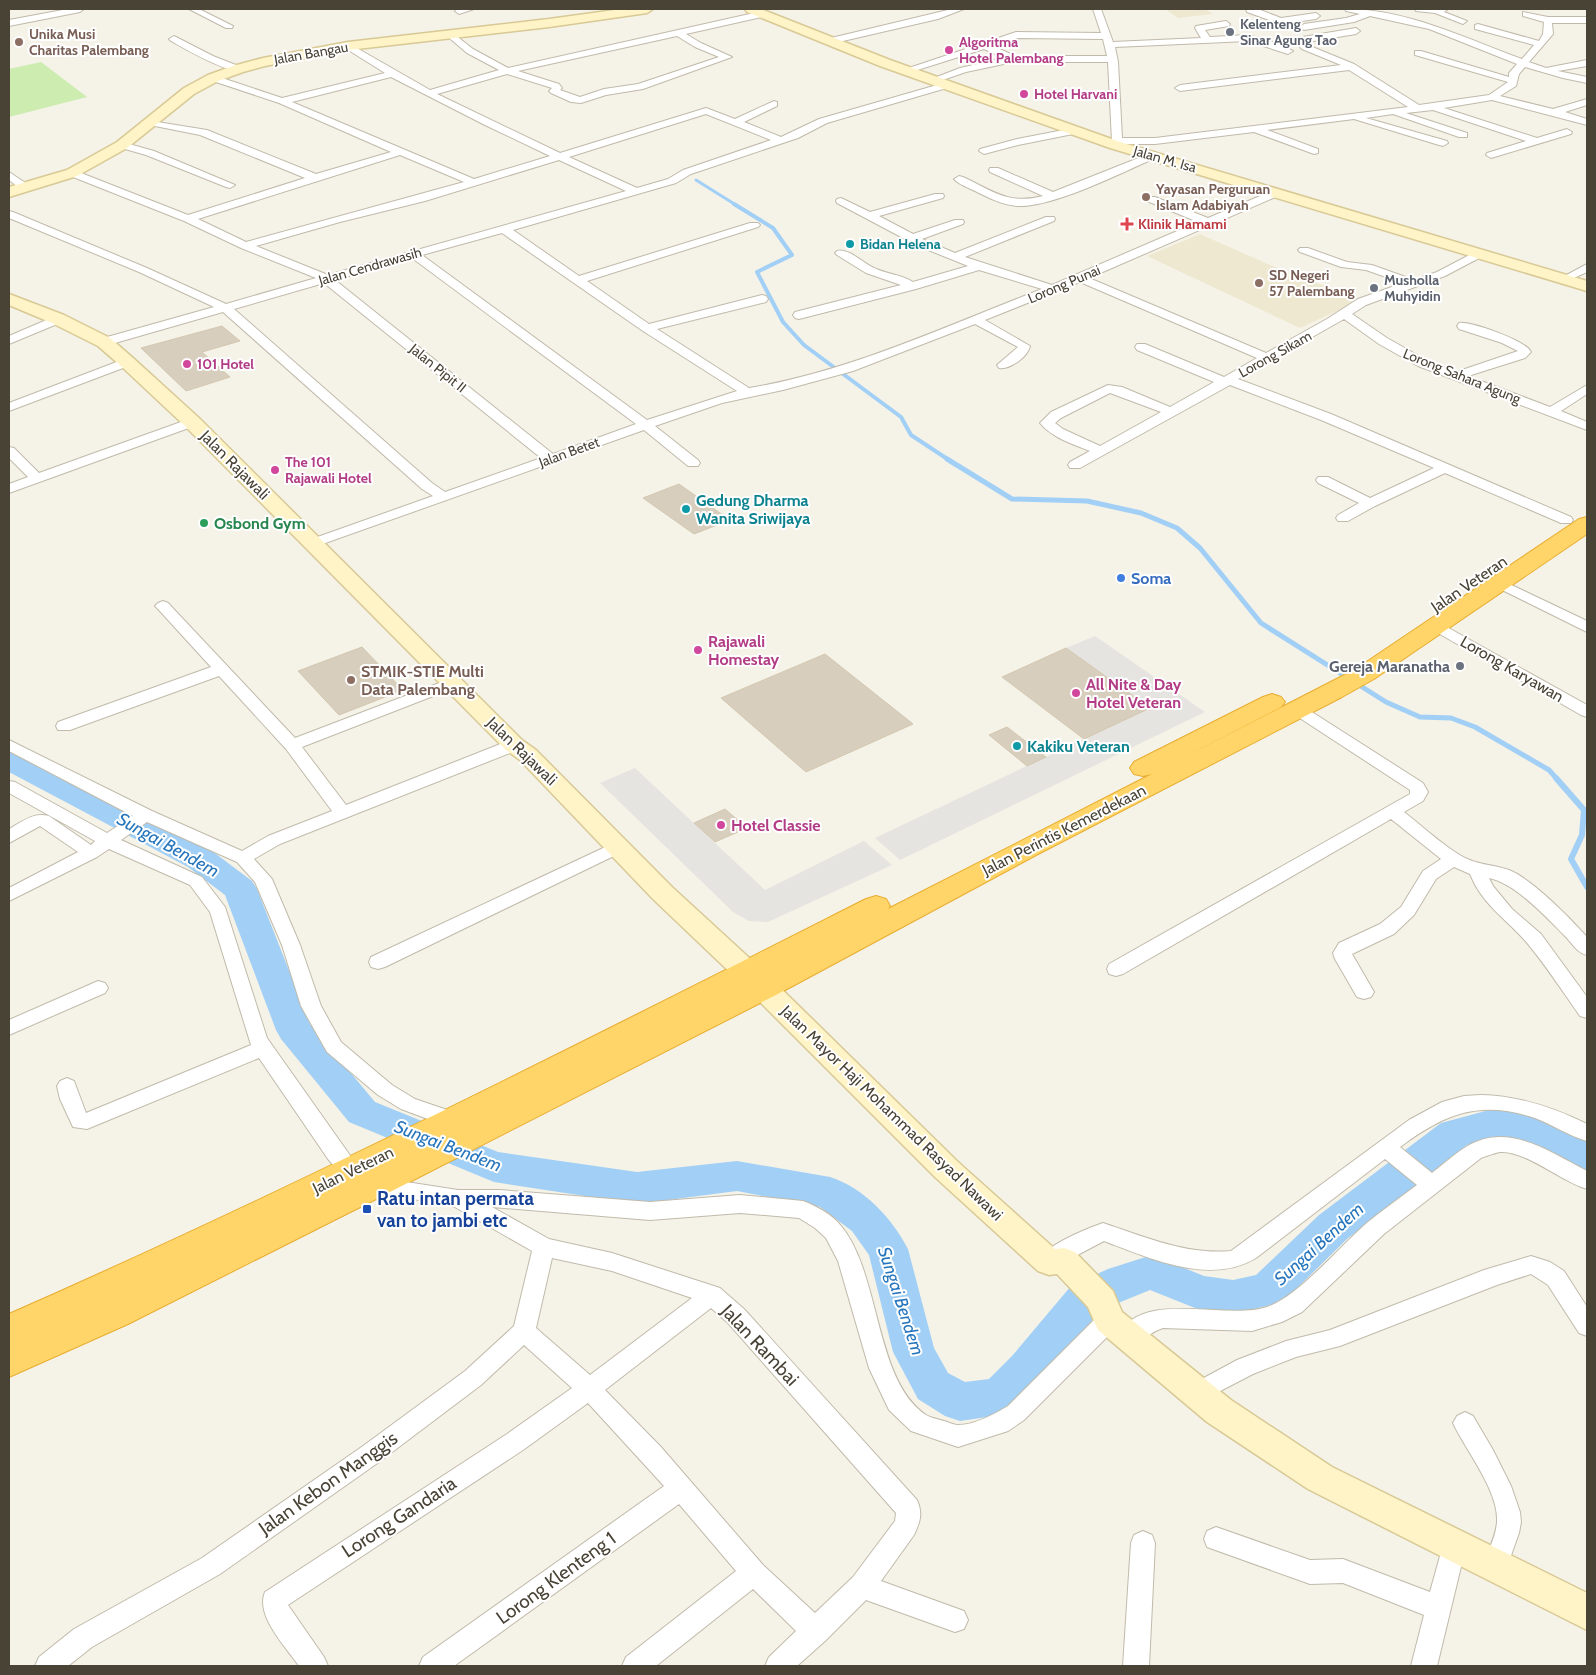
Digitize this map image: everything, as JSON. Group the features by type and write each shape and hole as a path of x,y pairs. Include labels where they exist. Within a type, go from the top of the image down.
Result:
{"highway":[{"name":"Jalan Veteran","path":"1359,668 1436,626 1499,583 1577,522 1587,507"},
{"name":"Jalan Veteran","path":"1359,668 1577,522"},
{"name":"Jalan Perintis Kemerdekaan","path":"752,977 1028,848 1289,704 1359,668"},
{"path":"371,1173 452,1128 752,977"},
{"name":"Jalan Veteran","path":"9,1330 240,1225 371,1173"},
{"name":"Jalan Veteran","path":"9,1361 115,1313 371,1173"}],"street":[{"path":"9,23 80,9"},
{"path":"192,9 230,26"},
{"path":"459,11 470,9"},
{"name":"Jalan Bangau","path":"9,192 72,173 122,146 189,91 213,78 238,69 348,46 647,9"},
{"path":"830,41 935,17 960,9"},
{"path":"1097,9 1108,40 1116,78 1116,143 1155,141 1418,109 1492,97 1514,84 1514,73 1548,34 1548,20"},
{"path":"1254,9 1250,10 1280,21 1316,16"},
{"path":"1349,9 1432,27 1522,64 1543,71 1587,80"},
{"path":"1419,9 1441,10 1446,16 1463,21"},
{"path":"429,93 507,71 678,33 757,12"},
{"name":"Jalan M. Isa","path":"757,12 940,82 1151,156 1587,286"},
{"path":"1302,28 1359,20 1368,13"},
{"path":"1526,14 1548,20 1587,20"},
{"path":"1207,40 1199,28 1226,24"},
{"path":"1478,27 1540,44"},
{"path":"1511,36 1522,28"},
{"path":"1272,45 1356,31"},
{"path":"450,34 470,50 507,71 556,86 557,88 554,91 576,100 604,92 640,86 727,57 698,45 678,33"},
{"path":"908,70 1000,40 1023,35 1108,40 1248,38 1288,51"},
{"path":"174,39 210,58 238,69"},
{"path":"1000,40 1004,48 1001,53"},
{"path":"348,46 391,74 635,191"},
{"path":"985,46 1013,59 1112,59"},
{"path":"1305,47 1352,67 1418,109"},
{"path":"1418,53 1514,81"},
{"name":"Jalan Cendrawasih","path":"104,342 672,181 687,172 780,140 830,119 940,82 963,70 1013,59"},
{"path":"1543,71 1587,62"},
{"path":"1180,88 1352,67"},
{"path":"282,101 391,74"},
{"path":"213,78 282,101 474,183"},
{"path":"1492,97 1557,111 1587,122"},
{"path":"1557,111 1587,102"},
{"path":"734,123 774,104"},
{"path":"1432,107 1493,127 1512,131 1536,141"},
{"path":"245,246 336,220 421,199 706,111 780,140"},
{"path":"1392,111 1463,135"},
{"path":"1352,116 1443,143"},
{"path":"149,122 203,132 315,178"},
{"path":"1256,128 1314,151"},
{"path":"984,151 1074,130"},
{"path":"1491,154 1567,132"},
{"path":"122,146 150,153 230,185"},
{"path":"188,219 401,152"},
{"path":"959,179 1016,203 1026,203 1052,196 1151,156"},
{"path":"994,170 1052,196"},
{"name":"Jalan Pipit II","path":"72,173 188,219 245,246 325,278 551,458"},
{"path":"9,175 26,188"},
{"name":"Lorong Punai","path":"828,375 977,320 1276,193"},
{"path":"868,216 940,196"},
{"path":"1151,199 1209,223"},
{"path":"841,201 910,239 979,266 1053,289"},
{"path":"9,214 143,270 226,308 427,486 444,497"},
{"path":"954,257 1050,219"},
{"path":"910,239 959,222"},
{"path":"578,280 754,224"},
{"path":"503,228 647,328 748,392"},
{"path":"1304,250 1345,265 1368,267 1416,284"},
{"path":"841,253 870,271 901,280 912,287"},
{"path":"413,254 645,425 693,463"},
{"name":"Lorong Sikam","path":"1075,465 1372,298 1442,274 1479,254"},
{"path":"799,315 853,299 944,279 979,266"},
{"path":"1565,279 1587,267"},
{"path":"1078,277 1267,358"},
{"path":"647,328 762,298"},
{"name":"Jalan Rajawali","path":"9,299 58,319 104,342 127,362 192,422 514,744 528,755 616,848 752,977"},
{"name":"Lorong Sahara Agung","path":"1344,314 1412,358 1587,426"},
{"path":"9,340 58,319"},
{"path":"977,320 1024,346 1022,350 1003,365"},
{"path":"1456,376 1525,352 1524,349 1506,340 1463,326"},
{"path":"1141,347 1326,417 1577,522"},
{"path":"9,406 127,362"},
{"name":"Jalan Betet","path":"314,544 717,400 828,375"},
{"path":"1099,450 1058,432 1047,423 1056,415 1108,389 1117,390 1170,411"},
{"path":"1551,412 1587,390"},
{"name":"Jalan Rajawali","path":"9,489 192,422"},
{"path":"9,451 37,479"},
{"path":"1343,518 1370,503 1445,468"},
{"path":"1323,480 1370,503"},
{"path":"1499,583 1587,627"},
{"path":"163,606 292,745 342,812"},
{"name":"Lorong Karyawan","path":"1436,626 1587,712"},
{"path":"64,726 222,669"},
{"path":"292,745 453,683"},
{"path":"1116,969 1417,797 1419,792 1417,787 1289,704"},
{"path":"242,858 270,841 514,744"},
{"path":"9,745 143,817 242,858 263,879 291,945 311,1006 334,1046 385,1090 452,1128"},
{"path":"9,786 110,839 196,881 219,911 258,1040 336,1153 371,1173"},
{"path":"1392,811 1453,859 1477,870 1499,873 1524,888 1570,930 1587,949"},
{"path":"9,894 91,853 143,817"},
{"path":"9,837 38,820 43,820 91,853"},
{"path":"378,962 616,848"},
{"path":"1364,992 1342,953 1346,948 1387,929 1408,911 1429,875 1453,859"},
{"path":"1477,870 1485,889 1506,913 1534,939 1587,1011"},
{"name":"Jalan Mayor Haji Mohammad Rasyad Nawawi","path":"752,977 947,1170 1056,1262 1113,1319"},
{"path":"9,1028 98,988"},
{"path":"67,1086 80,1121 87,1121 263,1048"},
{"path":"1056,1262 1077,1244 1103,1232 1151,1250 1201,1260 1232,1260 1248,1252 1390,1151 1434,1115 1463,1104 1491,1103 1530,1108 1552,1115 1587,1133"},
{"path":"1113,1319 1146,1323 1163,1318 1252,1321 1274,1315 1294,1305 1428,1182 1474,1152 1503,1144 1529,1151 1587,1181"},
{"path":"1390,1151 1428,1182"},
{"name":"Jalan Rambai","path":"371,1173 457,1198 544,1247 612,1262 712,1295 736,1316 908,1508 909,1516 905,1527 862,1586 816,1632 778,1666"},
{"path":"457,1198 498,1199 650,1211 740,1204 803,1210 824,1222 834,1232 849,1260 881,1368 898,1403 919,1424 958,1436 1000,1424 1016,1413 1113,1319"},
{"path":"544,1247 524,1331 589,1390 653,1455 680,1489 754,1573 816,1632"},
{"path":"1197,1393 1245,1367 1294,1348 1332,1339 1492,1277 1531,1265 1542,1268 1556,1278 1587,1326"},
{"path":"589,1390 712,1295"},
{"path":"1113,1319 1219,1411 1320,1478 1587,1612"},
{"name":"Jalan Kebon Manggis","path":"48,1666 83,1638 211,1566 371,1454 473,1378 524,1331"},
{"name":"Lorong Gandaria","path":"315,1666 275,1610 274,1601 515,1442 589,1390"},
{"path":"1465,1423 1504,1497 1508,1511 1508,1522 1495,1566"},
{"name":"Lorong Klenteng 1","path":"432,1666 680,1489"},
{"path":"1216,1539 1310,1572 1318,1574 1336,1569 1343,1571 1438,1608"},
{"path":"1136,1666 1143,1543"},
{"path":"1424,1666 1454,1546"},
{"path":"634,1666 754,1573"},
{"path":"862,1586 955,1620"}],"shaded area":[{"path":"1165,9 1205,9 1213,14 1178,18"},
{"name":"SD Negeri 57 Palembang","path":"1200,234 1270,265 1361,300 1300,328 1147,256"},
{"path":"1095,636 1205,712 900,860 875,838 1149,708 1066,648"},
{"path":"635,768 765,890 864,841 892,865 768,922 749,921 733,912 600,783"}],"green space":[{"path":"41,62 87,97 9,117 9,69"}],"building":[{"name":"101 Hotel","path":"222,326 240,341 202,352 230,377 186,391 141,348"},
{"name":"Gedung Dharma Wanita Sriwijaya","path":"679,484 730,520 694,534 643,498"},
{"name":"STMIK-STIE Multi Data Palembang","path":"362,647 403,690 339,715 298,671"},
{"name":"All Nite & Day Hotel Veteran","path":"1066,648 1150,708 1084,739 1002,677"},
{"path":"825,654 913,724 806,772 721,698"},
{"name":"Kakiku Veteran","path":"1007,727 1046,757 1027,766 989,735"},
{"name":"Hotel Classie","path":"725,809 747,828 715,842 694,823"}],"waterway":[{"path":"696,180 736,205"},
{"path":"734,204 773,228 792,255 757,272 783,322 804,345 901,417 911,435 949,460"},
{"path":"947,459 1012,499 1087,501 1141,513 1177,528 1200,548 1261,623 1386,702 1420,717 1451,718 1475,727 1549,770 1557,779"},
{"name":"Sungai Bendem","path":"9,760 200,859 240,889 294,1030 362,1112 494,1167 637,1188 737,1176 830,1193 866,1220 888,1249 914,1352 933,1386 960,1402 1001,1396 1027,1369 1086,1298 1123,1281 1152,1272 1200,1293 1233,1297 1268,1290 1333,1227 1455,1133 1493,1124 1536,1129 1587,1155"},
{"path":"1556,778 1584,810 1582,835 1571,859 1587,887"}],"place":[{"name":"Kelenteng Sinar Agung Tao","path":"1230,32"},
{"name":"Unika Musi Charitas Palembang","path":"19,42"},
{"name":"Algoritma Hotel Palembang","path":"949,50"},
{"name":"Hotel Harvani","path":"1024,94"},
{"name":"Yayasan Perguruan Islam Adabiyah","path":"1146,197"},
{"name":"Klinik Hamami","path":"1127,224"},
{"name":"Bidan Helena","path":"850,244"},
{"name":"SD Negeri 57 Palembang","path":"1259,283"},
{"name":"Musholla Muhyidin","path":"1374,288"},
{"name":"101 Hotel","path":"187,364"},
{"name":"The 101 Rajawali Hotel","path":"275,470"},
{"name":"Gedung Dharma Wanita Sriwijaya","path":"686,509"},
{"name":"Osbond Gym","path":"204,523"},
{"name":"Soma","path":"1121,578"},
{"name":"Rajawali Homestay","path":"698,650"},
{"name":"Gereja Maranatha","path":"1460,666"},
{"name":"STMIK-STIE Multi Data Palembang","path":"351,680"},
{"name":"All Nite & Day Hotel Veteran","path":"1076,693"},
{"name":"Kakiku Veteran","path":"1017,746"},
{"name":"Hotel Classie","path":"721,825"},
{"name":"Ratu intan permata van to jambi etc","path":"367,1209"}]}
